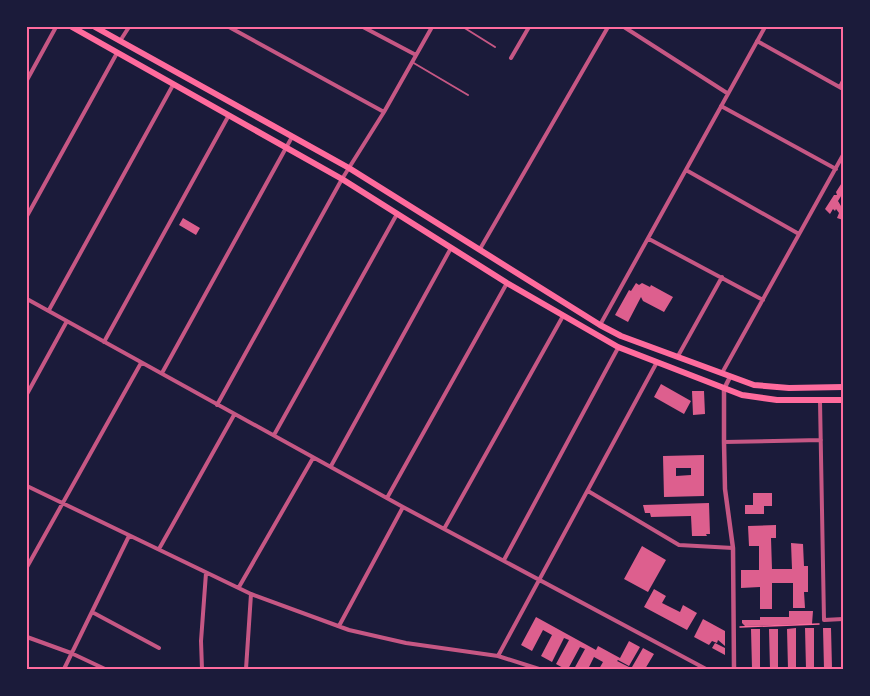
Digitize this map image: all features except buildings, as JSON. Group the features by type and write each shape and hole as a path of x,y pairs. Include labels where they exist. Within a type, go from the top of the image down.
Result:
{"main road":[{"path":"72,27 342,179 507,283 618,347 724,389 757,398 843,400"},
{"path":"95,27 349,168 621,336 754,385 841,387"}],"street":[{"path":"27,80 56,27"},
{"path":"120,41 129,27"},
{"path":"229,27 384,112"},
{"path":"363,27 416,55"},
{"path":"217,405 342,179 384,112 432,27"},
{"path":"511,58 529,27"},
{"path":"480,250 608,27"},
{"path":"624,27 727,93"},
{"path":"600,325 765,27"},
{"path":"757,41 841,88 843,81"},
{"path":"27,216 117,52"},
{"path":"48,310 174,84"},
{"path":"721,106 836,169"},
{"path":"104,342 229,115"},
{"path":"162,373 292,137"},
{"path":"722,374 843,155"},
{"path":"686,171 799,234"},
{"path":"274,435 397,213"},
{"path":"649,238 763,300"},
{"path":"331,466 452,247"},
{"path":"678,357 722,277"},
{"path":"387,498 507,283"},
{"path":"27,299 234,415 706,669"},
{"path":"444,529 563,315"},
{"path":"27,394 67,321"},
{"path":"504,560 618,347"},
{"path":"498,656 657,362"},
{"path":"28,565 141,363"},
{"path":"730,377 724,389 724,442 725,489 733,548 734,669"},
{"path":"841,387 843,380"},
{"path":"820,401 824,620 843,619"},
{"path":"159,549 234,415"},
{"path":"724,442 821,440"},
{"path":"239,588 313,458"},
{"path":"27,486 251,594 339,626 376,638 498,656 539,669"},
{"path":"588,491 679,545 733,548"},
{"path":"339,626 403,507"},
{"path":"64,669 129,536"},
{"path":"202,669 201,641 206,573"},
{"path":"246,669 251,594"},
{"path":"92,612 159,648"},
{"path":"27,637 71,653 105,669"}],"lane":[{"path":"463,27 495,47"},
{"path":"412,62 468,95"}],"path":[{"path":"733,627 817,626 824,620"}]}
